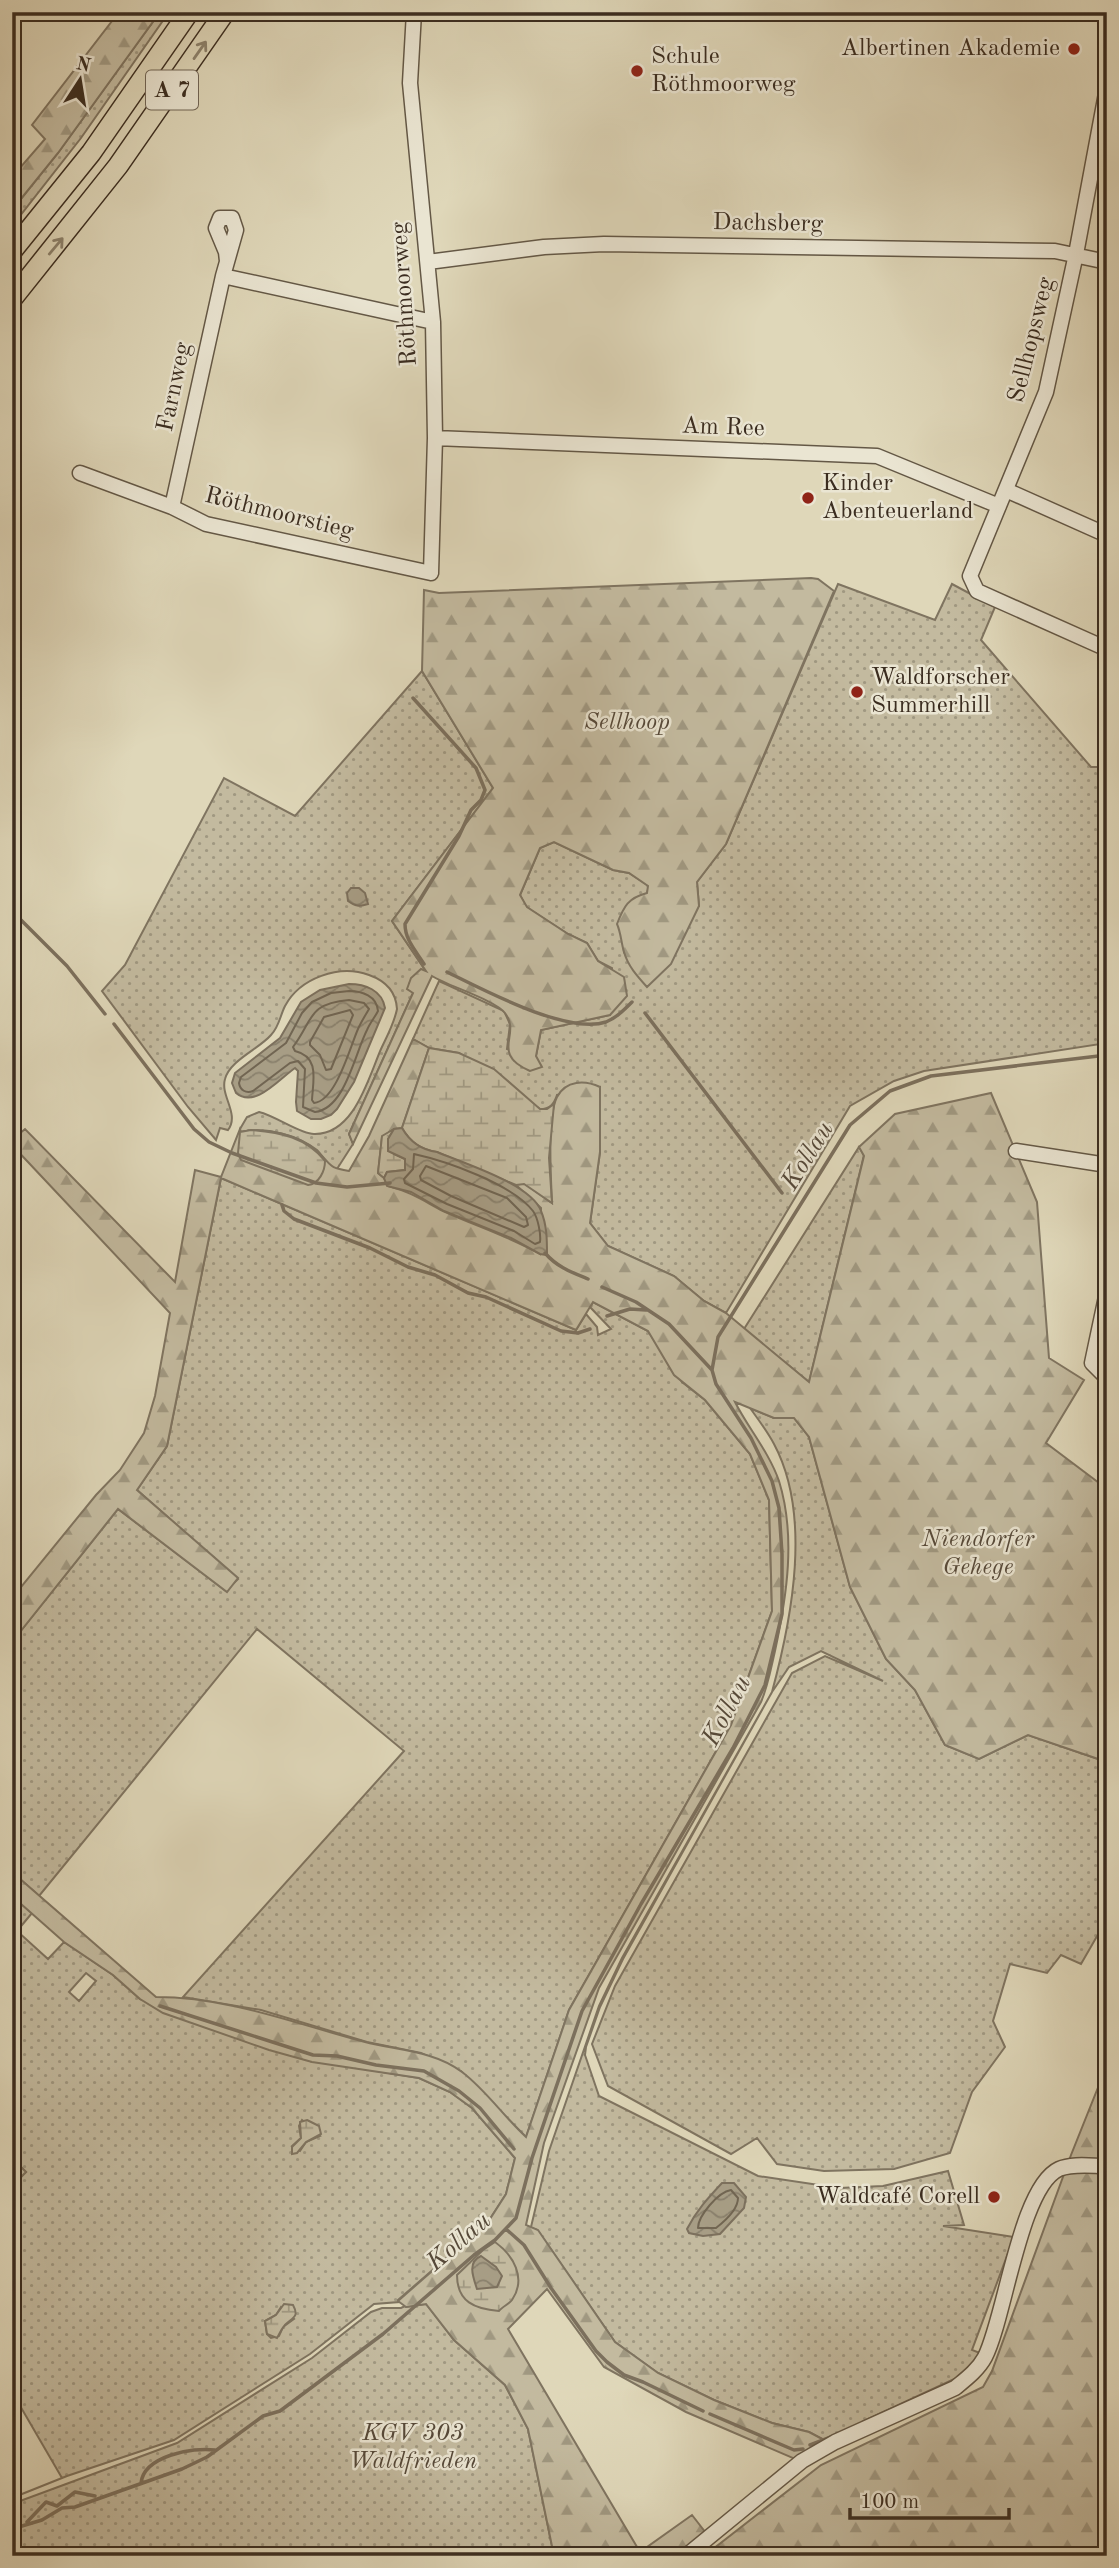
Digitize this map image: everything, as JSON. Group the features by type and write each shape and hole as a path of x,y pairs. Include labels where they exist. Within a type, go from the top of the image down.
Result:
{"highway":[{"name":"A 7","path":"12,251 91,153 189,12"},
{"name":"A 7","path":"12,299 118,166 225,12"}],"street":[{"name":"Röthmoorweg","path":"414,12 410,83 433,322 435,438 431,573"},
{"name":"Sellhopsweg","path":"1107,89 1076,254 1046,392 970,576 977,591 1107,649"},
{"name":"Dachsberg","path":"428,262 544,247 604,244 1055,250 1107,262"},
{"name":"Farnweg","path":"172,507 227,261"},
{"path":"223,276 433,322"},
{"name":"Am Ree","path":"435,438 881,457 999,506"},
{"name":"Röthmoorstieg","path":"80,473 172,507 206,524 431,573"},
{"path":"1006,490 1107,535"},
{"path":"1016,1152 1107,1166"},
{"path":"1107,1292 1091,1363 1107,1377"},
{"path":"685,2556 802,2460 835,2441 955,2388 971,2375 985,2357 1022,2234 1041,2185 1057,2170 1070,2166 1107,2166"}],"green space":[{"path":"119,12 160,12 58,153 12,210 12,177 45,139 32,125"},
{"path":"160,12 169,12 81,138 12,226 12,210 58,153"},
{"name":"Sellhoop","path":"818,579 834,591 726,844 697,882 699,906 671,964 647,987 630,966 624,952 617,924 628,904 635,897 647,893 648,886 629,873 613,870 554,842 540,848 520,895 527,907 587,943 598,961 624,977 627,996 610,1015 541,1030 536,1056 542,1067 530,1071 511,1057 508,1044 509,1021 500,1008 432,976 353,1144 349,1134 413,993 407,989 411,978 421,969 426,971 392,921 493,788 422,671 424,590 439,593"},
{"path":"838,584 935,620 952,584 995,607 981,640 1091,767 1107,767 1107,1043 924,1071 894,1081 850,1106 726,1313 704,1301 674,1276 608,1246 590,1223 600,1152 600,1087 557,1095 551,1105 540,1109 459,1053 429,1048 413,1039 439,981 504,1011 510,1024 507,1049 536,1056 541,1030 610,1015 612,968 598,961 587,943 526,907 520,895 540,848 554,842 613,870 629,873 649,886 622,933 624,952 699,906 697,882 726,844"},
{"path":"422,671 493,788 392,921 427,973 413,993 349,1134 353,1144 337,1169 328,1164 309,1144 290,1136 260,1130 240,1132 247,1117 259,1112 308,1133 328,1132 340,1125 358,1103 397,1009 395,997 380,980 369,975 345,971 321,976 300,988 285,1006 271,1035 228,1072 224,1085 231,1111 231,1124 228,1130 220,1128 216,1140 188,1107 102,991 125,965 224,778 295,816"},
{"name":"Niendorfer Gehege","path":"413,1039 429,1048 402,1128 394,1129 382,1137 378,1173 388,1186 540,1254 541,1208 516,1185 524,1183 552,1203 551,1133 557,1097 565,1087 576,1083 600,1087 600,1152 590,1223 608,1246 674,1276 704,1301 726,1313 809,1382 864,1156 859,1147 895,1114 991,1093 1037,1202 1049,1358 1084,1380 1046,1443 1107,1489 1107,1762 1028,1735 979,1759 945,1745 915,1690 886,1659 850,1587 809,1437 794,1418 774,1418 735,1402 775,1470 787,1523 786,1587 766,1690 599,1988 544,2143 526,2225 538,2230 615,2342 658,2373 714,2400 772,2423 809,2432 826,2441 795,2459 686,2412 604,2367 547,2289 508,2329 640,2552 692,2515 706,2533 678,2556 554,2556 528,2429 505,2385 454,2340 426,2304 406,2307 398,2301 488,2222 506,2194 515,2158 472,2108 450,2092 419,2078 312,2062 163,2013 64,1942 12,1896 12,1872 156,1997 236,2006 365,2042 415,2052 451,2065 471,2079 526,2137 569,2010 731,1725 772,1611 769,1500 750,1454 705,1400 674,1375 648,1331 593,1302 576,1330 221,1178 167,1446 137,1490 238,1578 227,1592 118,1509 12,1642 12,1598 96,1495 120,1470 144,1433 155,1396 170,1313 12,1145 12,1140 25,1129 175,1282 195,1170 221,1177 240,1129 241,1132 261,1130 292,1136 318,1152 333,1167 349,1171 369,1136"},
{"path":"429,1048 459,1053 494,1069 540,1109 547,1109 554,1104 549,1158 552,1203 524,1184 516,1185 426,1149 409,1137 402,1128"},
{"path":"394,1129 388,1139 394,1154 405,1159 405,1170 387,1172 384,1178 378,1173 382,1136"},
{"path":"240,1132 272,1132 310,1147 325,1161 321,1176 308,1185 241,1160 238,1153"},
{"path":"859,1147 864,1155 809,1382 744,1329"},
{"path":"221,1178 576,1330 586,1314 597,1327 598,1335 611,1329 590,1307 593,1302 648,1331 682,1382 705,1400 750,1454 769,1500 772,1611 731,1725 569,2010 526,2137 461,2071 421,2053 367,2042 261,2010 183,1997 404,1751 257,1629 39,1896 12,1872 12,1642 118,1509 226,1591 238,1579 137,1490 167,1446"},
{"path":"750,1408 774,1418 794,1418 809,1437 850,1587 886,1659 915,1690 945,1745 979,1759 1028,1735 1107,1762 1107,1934 1100,1931 1081,1964 1061,1955 1047,1973 1010,1964 993,2021 1005,2047 972,2092 950,2153 894,2169 824,2171 777,2164 757,2138 731,2154 608,2086 592,2044 615,1986 792,1673 825,1656 883,1681 821,1651 789,1667 772,1692 786,1632 795,1567 793,1502 786,1472 774,1444"},
{"path":"772,1692 623,1959 600,2007 585,2055 599,2096 758,2176 839,2188 883,2186 948,2171 964,2225 943,2226 1014,2237 972,2350 980,2353 975,2362 956,2381 826,2441 809,2432 772,2423 714,2400 658,2373 615,2342 538,2231 531,2227 549,2151 599,2006 622,1958"},
{"path":"12,1896 32,1913 17,1931 48,1959 64,1942 113,1975 140,1999 346,2066 419,2078 450,2092 472,2108 515,2158 506,2194 488,2222 398,2300 399,2302 374,2304 310,2354 174,2440 62,2478 12,2392 12,2186 26,2172 12,2158","holes":["86,1973 96,1981 79,2001 69,1992","302,2120 320,2136 306,2142 300,2151 292,2146 301,2138 299,2126","281,2307 294,2319 283,2327 279,2336 271,2338 267,2334 265,2321 276,2315"]},
{"path":"1107,2065 1107,2556 704,2556 821,2465 983,2387 992,2371"},
{"path":"307,2120 319,2126 321,2134 292,2154 292,2147 301,2138 300,2122"},
{"path":"12,2158 26,2172 12,2186"},
{"path":"495,2242 512,2260 518,2275 512,2300 499,2311 475,2306 464,2298 457,2275"},
{"path":"284,2304 293,2305 296,2314 277,2338 267,2334 265,2321 276,2315"},
{"name":"KGV 303 Waldfrieden","path":"426,2304 454,2340 505,2385 528,2429 554,2556 12,2556 12,2504 177,2443 312,2358 371,2312 382,2308"}],"water":[{"path":"351,888 359,888 365,893 368,904 357,906 348,901 347,893"},
{"path":"349,984 361,985 377,992 385,1008 354,1082 331,1115 311,1119 297,1111 298,1071 295,1068 259,1095 243,1097 236,1093 232,1083 235,1073 280,1038 301,1002 320,990"},
{"path":"402,1128 412,1141 421,1147 511,1183 535,1201 544,1222 547,1255 444,1211 411,1192 387,1186 384,1178 387,1172 405,1170 405,1159 388,1151 388,1139 394,1129"},
{"path":"722,2183 734,2183 746,2197 744,2208 720,2234 703,2236 689,2233 687,2229 694,2216"},
{"path":"481,2256 496,2267 502,2276 497,2287 477,2289 473,2266"}],"waterway":[{"path":"413,698 476,768 485,790 405,924 409,940 424,964"},
{"path":"12,915 21,920 67,966 105,1014"},
{"path":"447,972 502,999 570,1022 606,1022 632,1002"},
{"path":"645,1013 782,1193"},
{"path":"114,1024 194,1129 209,1142 316,1183 347,1187 390,1183"},
{"name":"Kollau","path":"12,2529 42,2520 62,2508 75,2507 182,2469 207,2457 263,2416 280,2411 383,2334 495,2240 516,2218 532,2158 582,2011 641,1904 733,1748 765,1685 782,1614 779,1508 772,1481 751,1438 716,1384 712,1370 718,1337 850,1125 890,1091 931,1076 1107,1055"},
{"path":"282,1205 284,1211 294,1219 370,1248 408,1267 435,1275 468,1293 486,1297 561,1331 578,1333 590,1329"},
{"path":"545,1253 559,1266 588,1279"},
{"path":"602,1287 636,1302 669,1324 712,1370"},
{"path":"607,1316 630,1309 646,1310"},
{"path":"160,2006 313,2055 337,2056 376,2065 424,2071 459,2091 480,2108 514,2149"},
{"path":"506,2229 524,2245 551,2288 596,2351 607,2362 624,2375 703,2411"},
{"path":"863,2422 958,2378"},
{"path":"710,2414 794,2450 803,2449"},
{"path":"810,2445 831,2437"},
{"name":"Kollau","path":"141,2483 151,2466 170,2455 194,2450 215,2450"},
{"path":"27,2522 46,2502 57,2506 75,2492 95,2496"}],"place":[{"name":"Albertinen Akademie","path":"1074,49"},
{"name":"Schule Röthmoorweg","path":"637,71"},
{"name":"Kinder Abenteuerland","path":"808,498"},
{"name":"Waldforscher Summerhill","path":"857,692"},
{"name":"Waldcafé Corell","path":"994,2197"}]}
